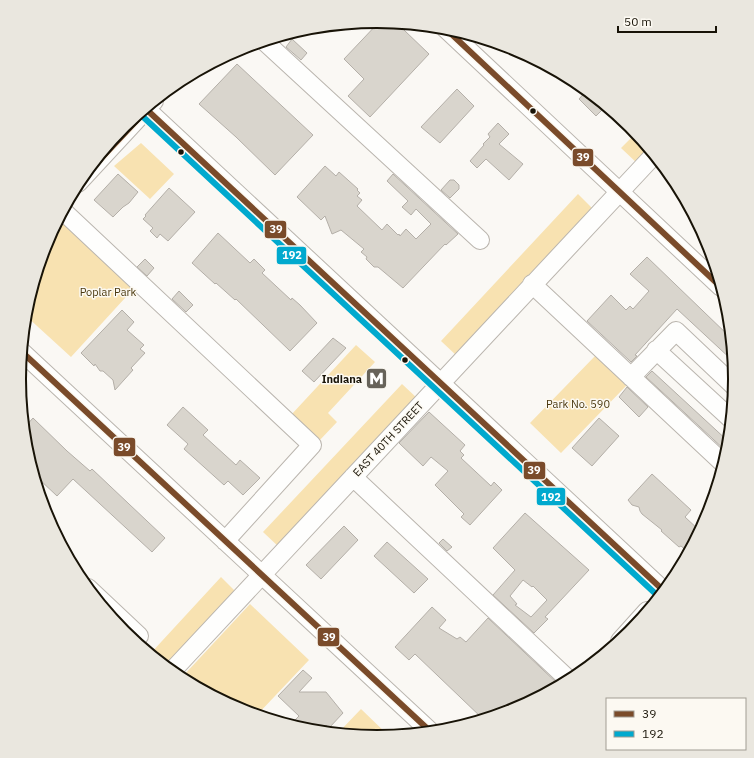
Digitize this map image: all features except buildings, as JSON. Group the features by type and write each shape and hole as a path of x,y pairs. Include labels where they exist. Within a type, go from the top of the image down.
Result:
{"street":[{"path":"455,37 713,280"},
{"path":"269,45 480,240"},
{"path":"152,110 660,587"},
{"name":"EAST 40TH STREET","path":"179,669 261,575 650,159"},
{"path":"67,215 312,445 225,540"},
{"path":"532,284 718,459"},
{"path":"631,376 676,331 728,380"},
{"path":"656,350 726,414"},
{"path":"27,357 425,727"},
{"path":"353,477 564,676"},
{"path":"126,623 139,636"}],"green space":[{"path":"631,138 647,156 639,165 621,148"},
{"path":"141,143 174,174 150,199 114,166"},
{"path":"578,194 595,211 458,357 441,341"},
{"name":"Poplar Park","path":"64,221 136,286 71,357 31,321 38,288 45,266"},
{"path":"356,345 375,362 328,413 337,422 319,441 291,415"},
{"name":"Park No. 590","path":"596,355 627,385 561,453 530,423"},
{"path":"402,384 418,399 280,548 263,532"},
{"path":"221,577 237,593 171,663 154,650"},
{"path":"250,604 309,660 262,710 222,694 186,673"},
{"path":"361,709 383,730 354,729 343,728"}],"transit line":[{"name":"39","path":"455,37 713,280"},
{"name":"39","path":"149,112 660,587"},
{"name":"192","path":"144,117 655,593"},
{"name":"39","path":"27,357 425,727"}],"place":[{"name":"Indiana","path":"377,379"}]}
